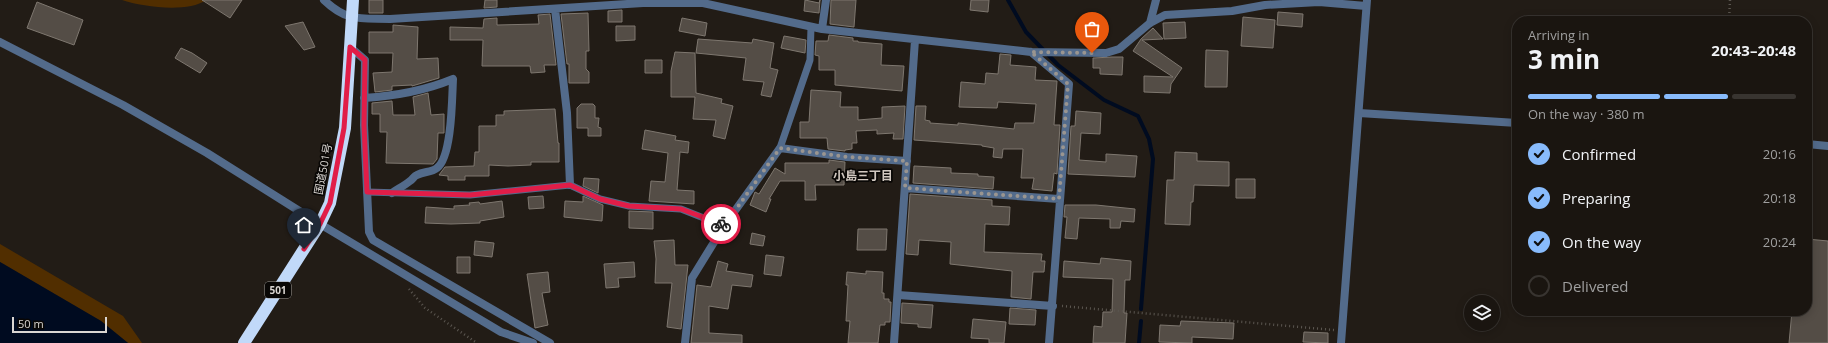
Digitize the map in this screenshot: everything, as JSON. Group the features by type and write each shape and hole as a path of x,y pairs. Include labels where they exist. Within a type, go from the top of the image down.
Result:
{"highway":[{"name":"国道501号","path":"244,343 320,224 330,203 344,128 353,0"}],"street":[{"path":"324,0 336,11 352,18 390,19 555,9 565,4 704,3 822,29 1031,52 1066,54 1106,53 1119,49 1150,22 1165,15 1232,11 1265,6 1318,2 1367,3 1341,343"},
{"path":"822,29 826,0"},
{"path":"1150,22 1156,0"},
{"path":"555,9 567,113 570,185"},
{"path":"894,343 915,40"},
{"path":"0,42 123,105 207,153 320,224 501,332 532,343"},
{"path":"350,47 365,60 364,125 369,232 373,240 550,343"},
{"path":"1031,52 1068,84 1049,343"},
{"path":"364,98 396,95 419,90 453,79 448,144 443,161 438,168 431,172 416,175 392,193"},
{"path":"1359,113 1512,124"},
{"path":"1812,144 1828,146"},
{"path":"684,343 692,278 724,226 780,148 847,157 907,161"},
{"path":"905,188 1059,199"},
{"path":"898,295 1052,306"}],"lane":[{"path":"780,148 810,60 811,27"},
{"path":"367,192 470,195 570,185 600,199 629,206 681,209 724,226"}],"path":[{"path":"1729,16 1730,0"},
{"path":"404,284 424,308 477,343"},
{"path":"1052,306 1342,330"}],"shaded area":[{"path":"122,0 206,0 198,4 188,6 165,8 141,5"},
{"path":"0,244 123,316 142,343 128,343 101,321 0,262"}],"water":[{"path":"0,262 101,321 128,343 0,343"}],"building":[{"path":"202,0 242,0 230,18"},
{"path":"369,0 383,0 383,13 369,13"},
{"path":"485,0 497,0 497,7 484,8"},
{"path":"805,0 819,3 820,0 819,13 804,11"},
{"path":"831,0 856,0 854,27 830,24"},
{"path":"971,0 989,0 988,12 970,10"},
{"path":"37,2 83,20 74,45 27,28"},
{"path":"622,10 622,22 608,22 608,11"},
{"path":"1278,12 1303,14 1302,27 1277,25"},
{"path":"588,13 589,51 586,51 586,69 589,72 589,83 569,83 569,64 567,64 561,14"},
{"path":"550,14 556,65 544,65 545,72 531,73 530,66 482,66 483,40 450,40 450,27 483,28 484,19 497,18 497,25 539,24 538,15"},
{"path":"1243,17 1275,20 1273,48 1241,46"},
{"path":"682,18 707,23 705,36 679,31"},
{"path":"303,22 315,47 304,50 285,26"},
{"path":"1185,22 1186,38 1164,39 1163,23"},
{"path":"393,25 418,27 417,59 438,58 439,78 412,86 392,86 392,90 375,92 373,73 392,72 393,53 369,53 369,32 393,32"},
{"path":"616,26 635,26 635,40 616,41"},
{"path":"1153,28 1163,39 1142,40 1182,68 1171,84 1170,93 1144,92 1144,76 1173,77 1133,51 1141,39"},
{"path":"829,35 853,38 853,41 858,42 882,44 881,65 904,66 902,91 835,85 835,70 819,70 819,56 815,55 816,41 828,41"},
{"path":"784,36 806,40 805,53 781,48"},
{"path":"698,39 752,43 753,39 774,43 770,68 778,70 771,97 761,95 764,82 743,80 746,58 696,53"},
{"path":"181,48 207,63 200,73 175,58"},
{"path":"1206,50 1228,51 1227,87 1205,87"},
{"path":"675,52 695,53 696,93 722,99 721,103 733,106 725,139 713,136 716,120 693,119 695,97 671,97 671,71"},
{"path":"1000,54 1011,55 1010,65 1036,67 1035,80 1057,81 1054,125 1060,125 1057,174 1054,173 1052,191 1032,189 1034,178 1021,178 1023,149 1003,149 1002,158 993,157 994,148 982,145 914,140 916,106 926,106 925,120 930,121 930,123 958,125 958,123 1014,129 1015,123 1034,123 1036,104 998,102 997,108 959,107 961,82 985,84 986,73 998,74"},
{"path":"1123,57 1122,75 1100,74 1100,68 1093,68 1093,58"},
{"path":"645,60 662,60 662,73 645,73"},
{"path":"811,90 841,92 840,107 858,107 858,120 882,118 882,107 905,106 903,139 893,139 894,133 877,134 877,130 856,131 857,143 852,143 852,149 845,151 828,149 827,138 800,138 800,122 809,122"},
{"path":"428,93 431,115 444,114 444,133 438,133 437,159 433,164 386,163 387,132 380,132 380,114 372,114 372,103 392,101 393,115 415,115 413,97"},
{"path":"581,104 593,104 595,106 595,118 599,118 598,127 601,128 601,136 588,136 588,128 577,128 577,108"},
{"path":"555,109 559,143 559,162 531,162 531,165 508,166 489,165 489,176 465,176 465,180 448,180 448,176 439,175 445,167 474,166 475,152 479,152 479,126 496,126 496,115 504,115 504,111"},
{"path":"1076,111 1101,113 1100,134 1081,133 1079,160 1106,162 1106,154 1137,156 1135,177 1068,174 1071,126 1075,126"},
{"path":"645,130 676,136 675,140 689,142 688,153 680,152 677,190 694,191 694,204 649,201 651,181 665,182 668,153 642,149"},
{"path":"1175,152 1197,153 1197,161 1229,162 1229,186 1194,185 1193,202 1191,202 1190,225 1165,224 1167,180 1174,180"},
{"path":"829,160 845,162 844,185 815,185 816,200 805,200 805,181 780,181 769,199 771,199 766,212 750,205 755,192 759,194 775,168 785,174 785,163 829,163"},
{"path":"914,166 951,168 951,173 978,174 978,176 994,177 993,189 913,183"},
{"path":"584,178 599,179 598,193 583,186"},
{"path":"1236,179 1255,179 1255,198 1236,198"},
{"path":"910,194 992,200 992,206 1010,207 1009,225 985,224 984,252 1042,254 1041,261 1045,261 1044,272 1033,272 1031,299 1011,297 1012,271 950,264 951,242 919,240 918,255 906,254"},
{"path":"543,196 544,208 529,209 528,197"},
{"path":"583,196 603,205 602,221 564,217 565,201 583,202"},
{"path":"502,201 504,217 480,221 480,223 425,223 426,207 454,209 454,206 470,205 469,203 479,202 480,204"},
{"path":"1065,205 1096,205 1135,209 1134,222 1121,221 1120,228 1110,228 1110,219 1079,218 1077,239 1065,238 1067,217 1064,217"},
{"path":"629,211 653,212 653,229 629,228"},
{"path":"858,229 887,229 886,250 857,250"},
{"path":"752,233 765,236 763,246 750,244"},
{"path":"1812,239 1828,241 1828,343 1789,343 1792,316 1812,316"},
{"path":"674,240 675,265 688,265 681,329 667,327 672,283 655,283 656,259 654,241"},
{"path":"475,241 494,243 492,257 474,255"},
{"path":"766,255 784,257 781,276 764,274"},
{"path":"457,257 470,257 470,273 457,273"},
{"path":"1101,258 1131,261 1130,280 1125,280 1124,313 1127,313 1125,343 1093,343 1094,326 1102,327 1103,312 1112,312 1113,279 1063,277 1064,261 1100,264"},
{"path":"718,261 728,264 726,271 753,275 751,287 732,285 728,309 709,306 709,333 742,335 742,343 691,343 697,285 711,287"},
{"path":"634,262 635,277 618,278 619,287 606,288 604,264"},
{"path":"866,271 883,272 882,293 884,293 884,299 889,299 889,302 891,302 890,322 885,322 885,325 880,325 878,343 848,343 850,321 846,321 848,285 846,285 847,272 866,274"},
{"path":"548,272 550,292 542,293 548,325 535,328 527,274"},
{"path":"902,303 933,305 931,328 918,327 918,324 901,323"},
{"path":"1010,308 1036,310 1035,325 1009,324"},
{"path":"973,319 1006,322 1004,343 989,343 989,339 971,338"},
{"path":"1181,321 1234,323 1233,339 1192,337 1192,343 1159,342 1160,325 1180,326"},
{"path":"1304,332 1328,333 1328,343 1303,342"}],"waterway":[{"path":"1008,0 1026,32 1058,65 1104,100 1138,116 1149,139 1153,159 1141,309"},
{"path":"1139,343 1141,321"}],"way so far":[{"path":"721,224 724,226 780,148 847,157 907,161 905,188 1059,199 1068,84 1031,52 1066,54 1092,53"}],"district":[{"name":"小島三丁目","path":"863,176"}],"route":[{"path":"304,249 320,224 330,203 344,128 350,47 365,60 364,125 367,192 470,195 570,185 600,199 629,206 681,209 721,224"}]}
